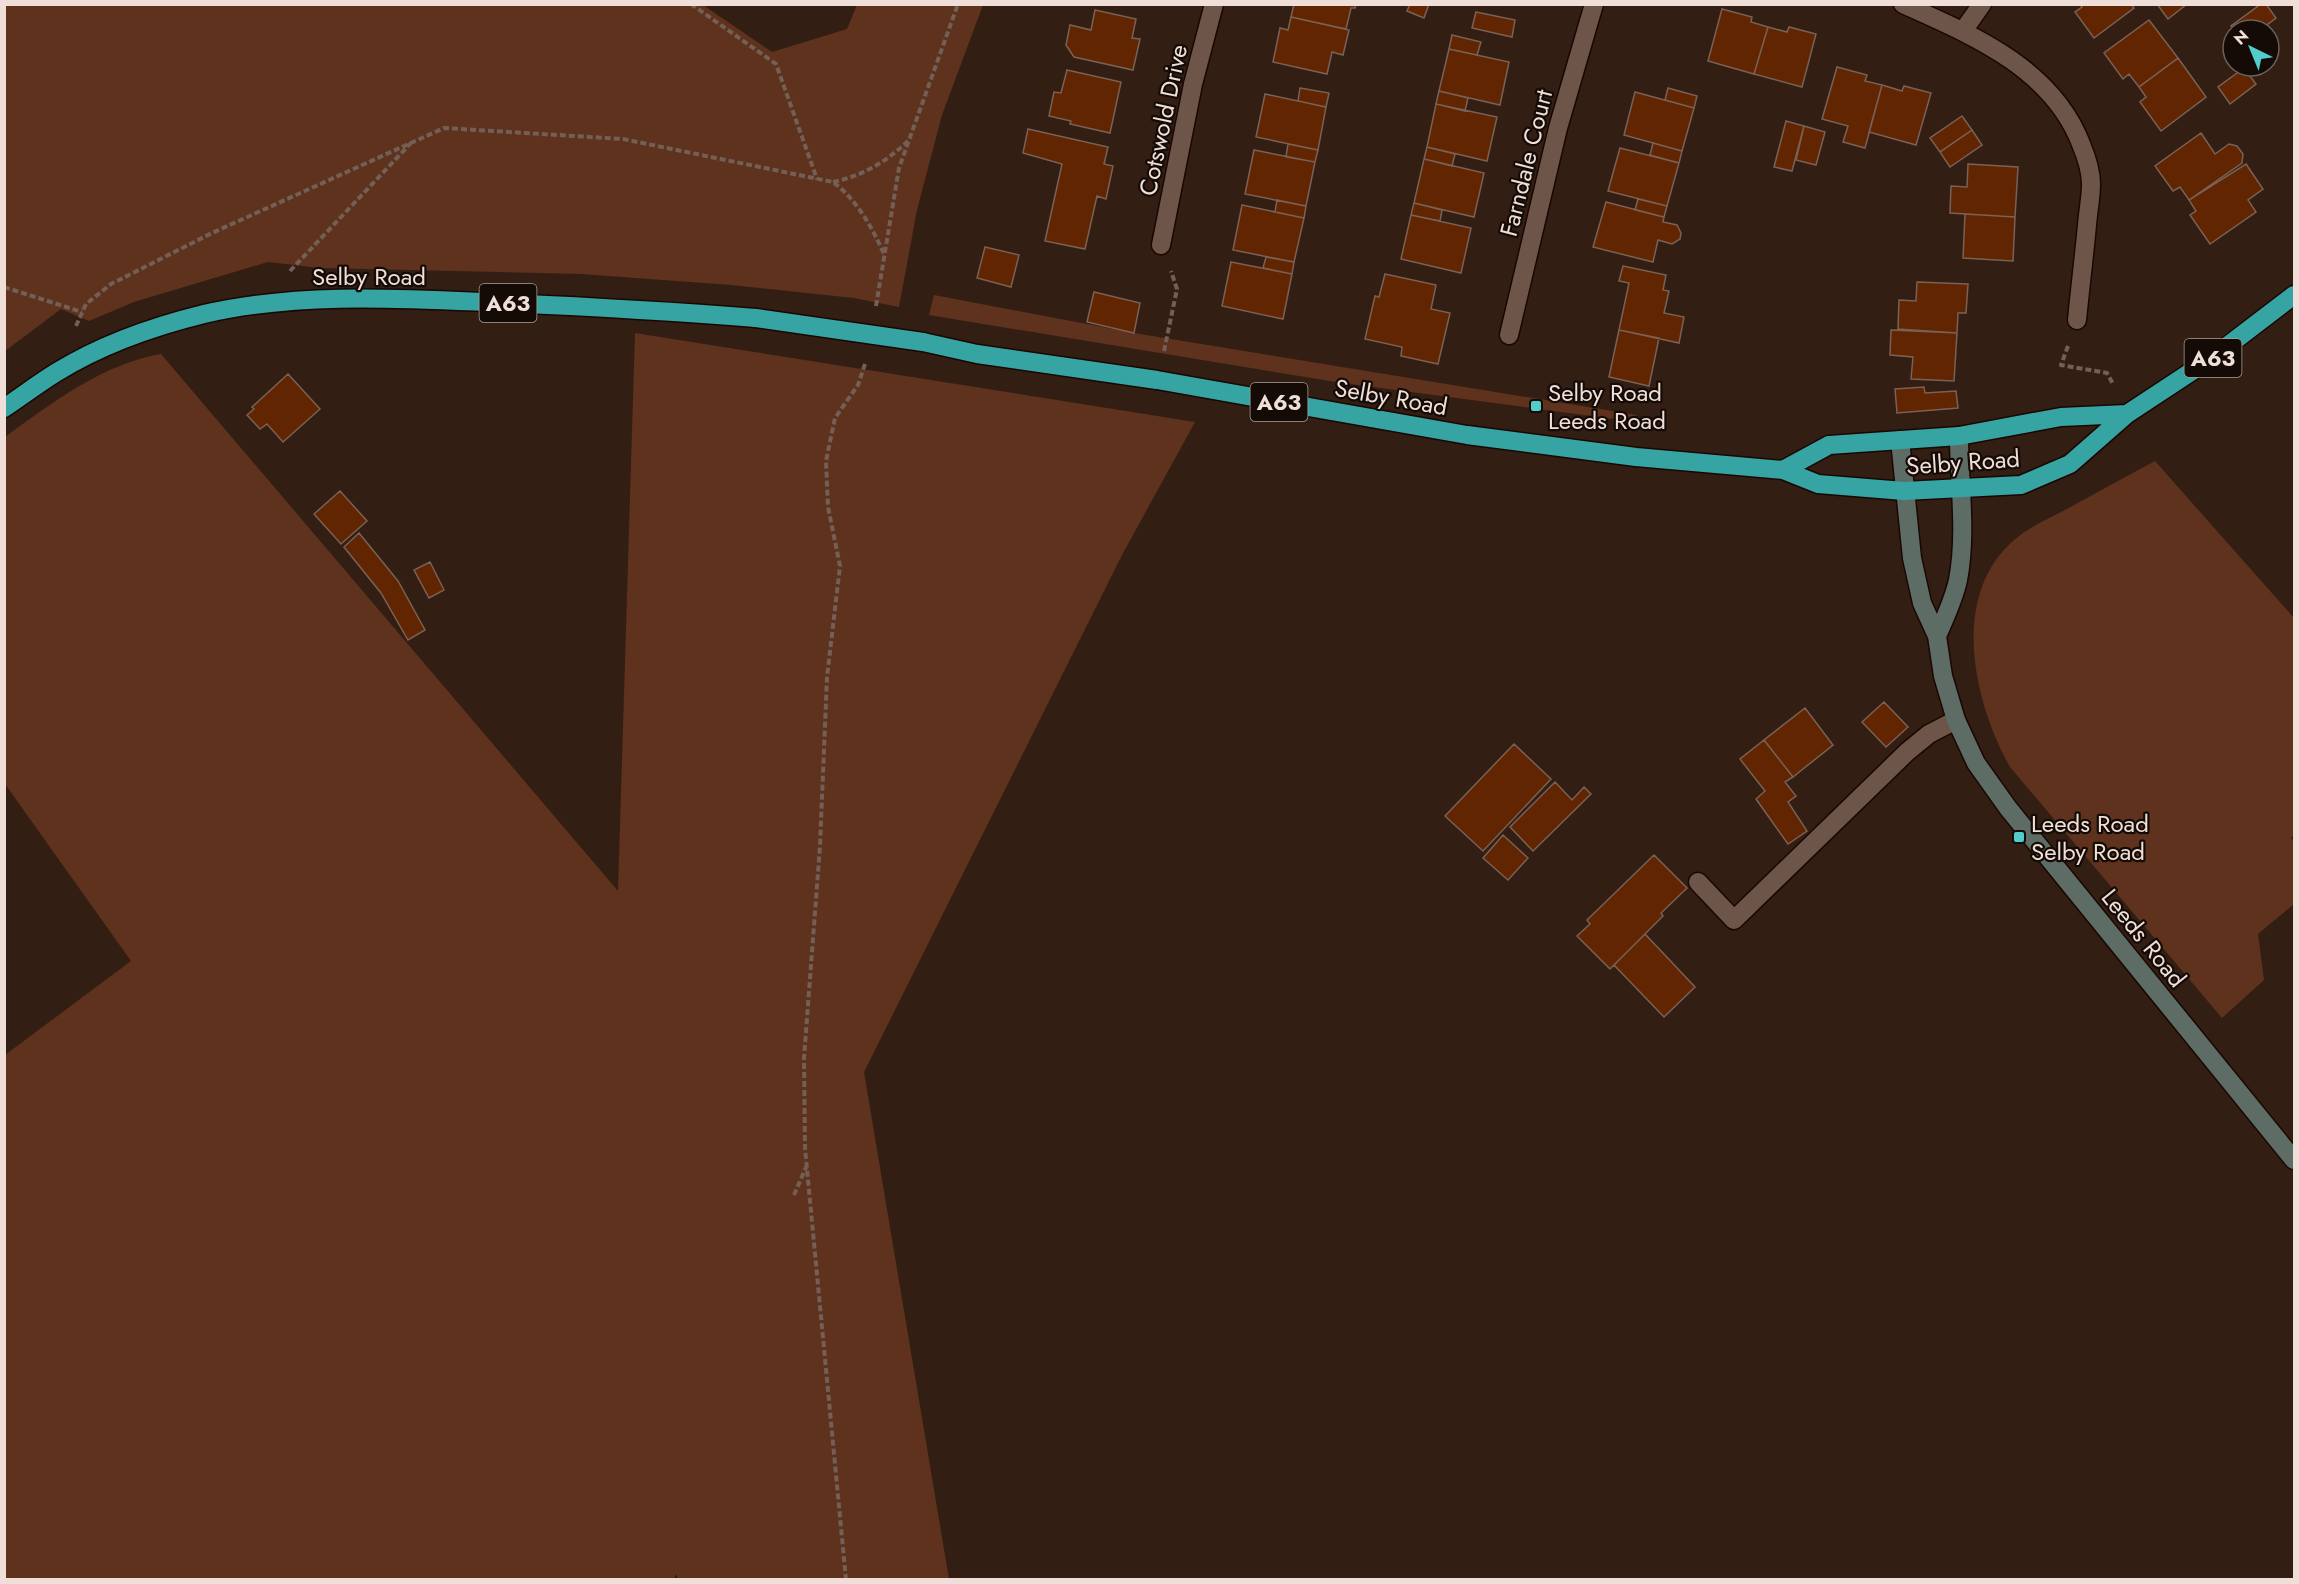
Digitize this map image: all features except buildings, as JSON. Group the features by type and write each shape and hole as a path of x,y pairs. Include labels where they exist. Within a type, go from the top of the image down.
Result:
{"highway":[{"name":"Selby Road","path":"4,408 57,371 103,349 159,327 203,314 259,304 407,298 636,309 756,318 923,342 977,354 1157,380 1467,435 1636,457 1783,470 1818,484 1904,491 2021,485 2070,464 2127,414 2209,360 2295,295"},
{"name":"Selby Road","path":"1783,470 1829,446 1959,436 2061,417 2127,414"}],"main road":[{"name":"Leeds Road","path":"1937,636 1958,581 1962,534 1959,436"},
{"name":"Leeds Road","path":"1900,440 1912,558 1922,603 1937,636 1943,676 1956,720 1976,763 2008,808 2295,1160"}],"street":[{"name":"Cotswold Drive","path":"1161,245 1193,84 1214,4"},
{"name":"Farndale Court","path":"1509,335 1558,128 1594,4"},
{"path":"1903,4 1962,31 2017,64 2040,81 2075,127 2085,154 2091,183 2077,320"},
{"path":"1962,31 1982,4"},
{"path":"1698,882 1734,920 1907,752 1929,734 1956,720"}],"path":[{"path":"691,4 776,64 817,180"},
{"path":"874,312 899,168 958,4"},
{"path":"57,371 86,304 111,284 444,128 622,139 833,182 853,178 876,166 911,139"},
{"path":"259,304 412,142"},
{"path":"833,182 846,192 861,212 874,232 885,256"},
{"path":"1157,380 1177,289 1161,245"},
{"path":"4,287 82,312"},
{"path":"2077,320 2061,365 2107,373 2127,414"},
{"path":"846,1580 807,1164 804,1058 820,846 827,676 840,566 828,507 826,461 835,418 858,385 866,357"},
{"path":"794,1195 807,1164"}],"shaded area":[{"path":"4,5 703,5 772,52 847,29 857,5 983,5 942,115 917,210 899,307 854,298 731,285 581,274 320,268 268,262 134,302 89,321 61,309 5,351"},
{"path":"934,295 1134,333 1637,415 1636,422 1336,382 929,315"},
{"path":"635,333 1195,422 1122,555 864,1072 949,1579 678,1580 676,1574 673,1580 5,1579 5,1055 131,961 5,784 5,437 78,386 118,366 161,354 618,891"},
{"path":"2155,461 2294,618 2294,835 2291,838 2294,842 2294,904 2258,934 2264,980 2222,1018 2010,767 1985,709 1977,677 1974,645 1975,613 1984,583 1999,556 2023,533"}],"place":[{"name":"Selby Road Leeds Road","path":"1536,406"},
{"name":"Leeds Road Selby Road","path":"2019,837"}]}
